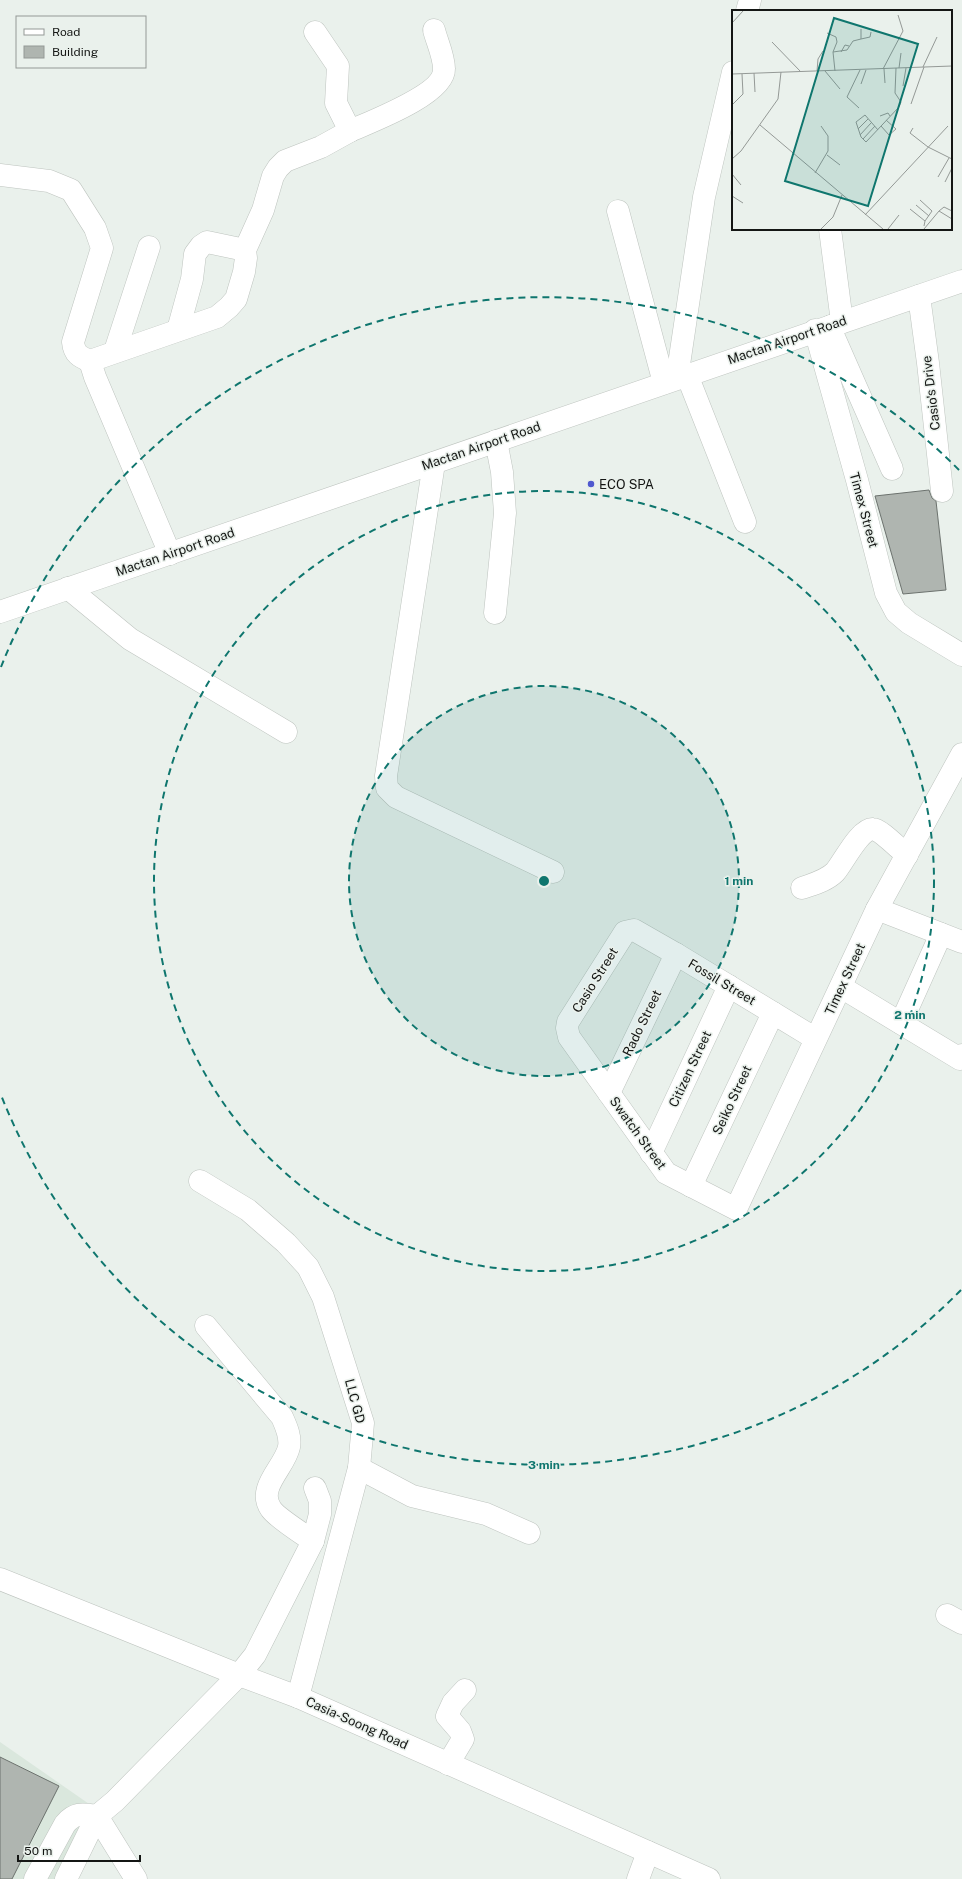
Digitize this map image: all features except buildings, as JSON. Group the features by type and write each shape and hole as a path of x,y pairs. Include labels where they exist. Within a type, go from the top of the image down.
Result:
{"street":[{"path":"747,10 750,0"},
{"path":"90,361 115,351 217,317 229,307 236,299 244,272 246,258 245,250 263,210 273,176 278,168 285,161 321,147 350,131 410,104 438,84 445,69 434,30"},
{"path":"315,32 338,66 336,103 350,131"},
{"path":"676,379 704,197 732,76"},
{"path":"0,175 49,181 71,190 95,228 102,248 73,342 76,352 80,356 90,361 95,377 170,554"},
{"path":"618,211 676,379 745,522"},
{"path":"830,230 830,326 892,469"},
{"path":"178,330 192,279 195,254 201,246 207,242 245,250"},
{"path":"115,351 149,247"},
{"name":"Mactan Airport Road","path":"0,612 962,281"},
{"name":"Casio's Drive","path":"919,296 942,491"},
{"name":"Timex Street","path":"830,326 857,480 886,593 896,612 909,623 962,655"},
{"path":"495,613 505,513 502,472 496,441"},
{"path":"434,463 386,776 387,788 396,796 553,872"},
{"path":"68,588 130,639 286,732"},
{"name":"Timex Street","path":"736,1209 877,909 962,754"},
{"path":"802,888 817,883 834,872 862,835 868,830 876,830 907,855"},
{"path":"877,909 962,942"},
{"name":"Fossil Street","path":"625,932 634,930 816,1039"},
{"name":"Casio Street","path":"567,1028 568,1022 625,932"},
{"path":"900,1023 941,934"},
{"name":"Rado Street","path":"609,1093 676,954"},
{"name":"Citizen Street","path":"652,1153 729,986"},
{"path":"841,987 900,1023 961,1057"},
{"name":"Seiko Street","path":"691,1186 773,1013"},
{"name":"Swatch Street","path":"567,1028 569,1037 666,1173 736,1209"},
{"name":"LLC GD","path":"200,1181 248,1210 286,1243 308,1267 323,1297 363,1422 359,1468 298,1697"},
{"path":"206,1326 282,1417 288,1432 289,1447 266,1493 267,1502 271,1510 313,1541"},
{"path":"359,1468 412,1496 486,1514 528,1534"},
{"path":"66,1879 97,1816 115,1801 239,1675 255,1655 313,1541 320,1514 320,1501 315,1488"},
{"name":"Casia-Soong Road","path":"0,1579 239,1675 298,1697 709,1879"},
{"path":"448,1764 462,1739 462,1735 447,1716 453,1703 465,1690"},
{"path":"35,1879 69,1819 78,1814 97,1816"},
{"path":"97,1816 136,1879"},
{"path":"638,1879 648,1852"}],"shaded area":[{"path":"0,1742 92,1806 58,1879 0,1879"}],"place":[{"name":"ECO SPA","path":"591,484"}]}
